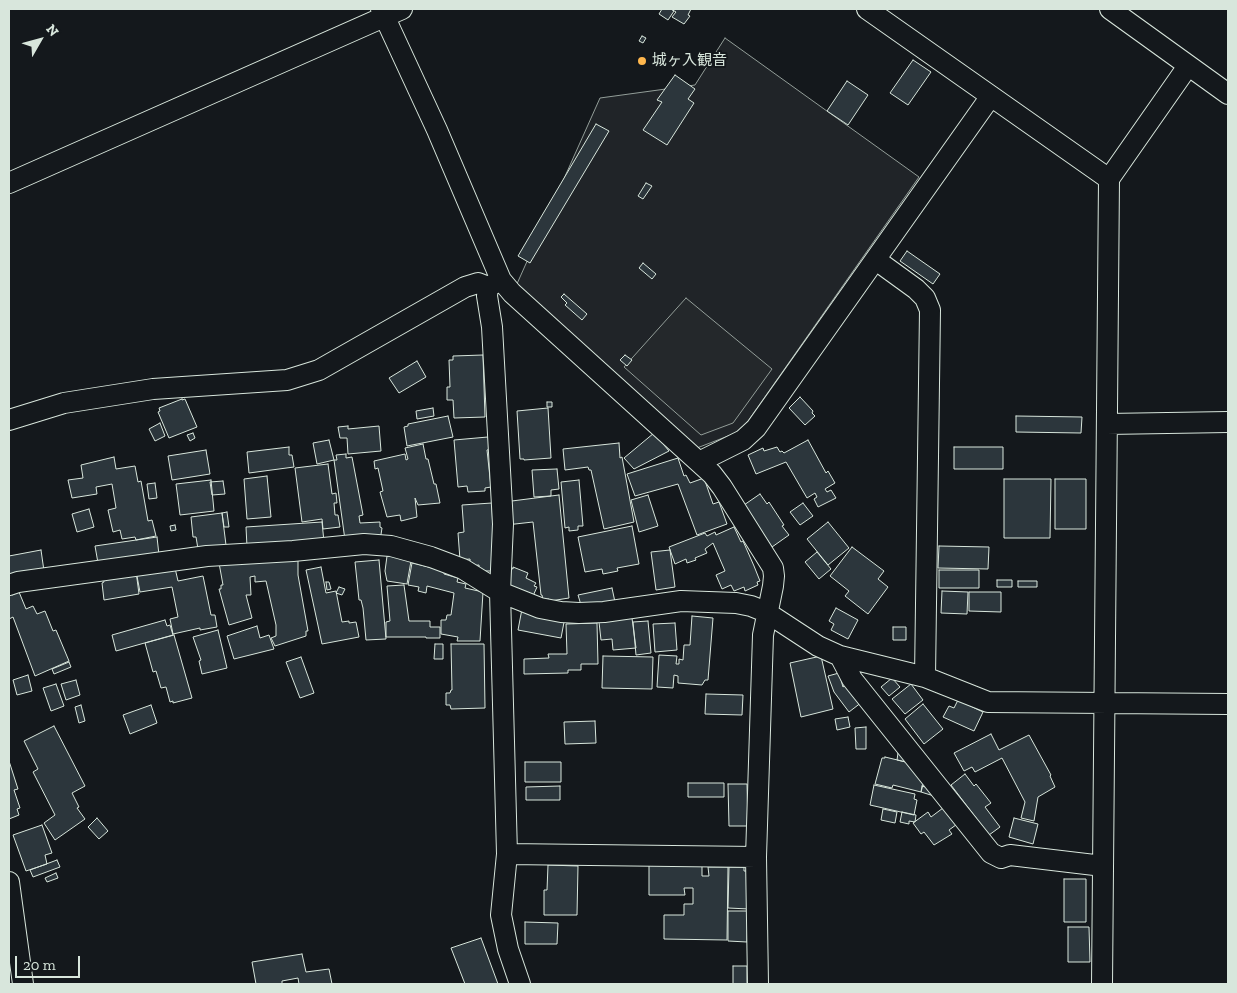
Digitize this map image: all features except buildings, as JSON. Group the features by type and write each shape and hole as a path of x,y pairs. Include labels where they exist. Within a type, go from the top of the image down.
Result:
{"street":[{"path":"867,9 1109,178"},
{"path":"1110,9 1228,94"},
{"path":"9,184 389,11 437,130 494,284"},
{"path":"1102,984 1109,178 1188,66"},
{"path":"699,462 750,435 876,260 990,96"},
{"path":"876,260 916,289 925,298 930,310 925,677"},
{"path":"9,420 64,403 153,389 287,380 319,370 465,288 478,283 494,284 512,293 699,462 722,487 773,568 773,586 766,612 763,635 756,857 758,984"},
{"path":"494,284 487,296 492,327 503,524 500,592 507,854 501,915 508,949 520,984"},
{"path":"1107,424 1228,422"},
{"path":"9,585 18,582 207,556 293,551 364,544 392,546 463,569 500,592 540,608 579,613 604,612 681,601 736,603 751,606 766,612 818,646 840,656 925,677 988,702 1228,704"},
{"path":"840,656 852,679 991,853 1001,858 1010,855 1103,866"},
{"path":"507,854 756,857"},
{"path":"9,882 23,984"}],"shaded area":[{"path":"725,38 919,177 741,431 697,448 516,286 600,98 695,85"},
{"path":"686,298 772,369 733,423 701,435 624,367"}],"place":[{"name":"城ヶ入観音","path":"642,61"}]}
